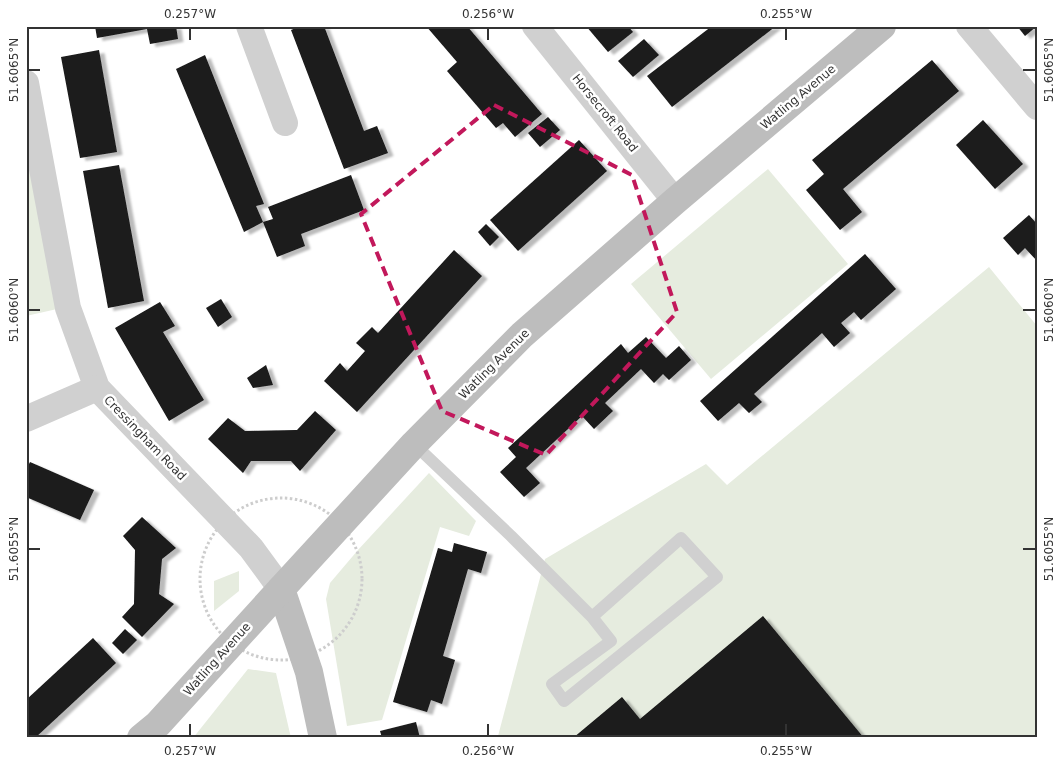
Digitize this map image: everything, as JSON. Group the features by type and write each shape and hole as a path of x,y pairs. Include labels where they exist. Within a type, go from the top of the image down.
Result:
{"street":[{"path":"249,26 285,123"},
{"name":"Horsecroft Road","path":"535,26 675,200"},
{"name":"Watling Avenue","path":"141,738 158,724 414,444 522,335 675,200 882,26"},
{"path":"969,26 1037,107"},
{"name":"Cressingham Road","path":"26,82 68,308 97,388 251,548 281,589"},
{"path":"26,419 97,388"},
{"path":"281,589 309,672 323,738"}],"lane":[{"path":"414,444 592,616 611,641 552,684 564,701 717,577 681,538 592,616"}],"highlighted area":[{"path":"494,105 632,175 677,312 546,455 442,411 361,214"}],"shaded area":[{"path":"26,80 66,307 26,316"},
{"path":"768,169 848,264 711,379 631,284"},
{"path":"989,267 1037,326 1037,738 498,738 545,559 706,464 727,485"},
{"path":"429,473 476,521 469,536 440,527 382,720 347,726 326,599 330,583"},
{"path":"239,571 239,591 214,611 214,581"},
{"path":"248,669 276,673 291,738 193,738"}],"building":[{"path":"95,26 176,26 178,39 150,44 147,29 97,38"},
{"path":"301,26 324,26 364,131 377,126 388,153 344,169 291,30"},
{"path":"426,26 467,26 542,114 515,137 503,123 496,128 447,71 457,62"},
{"path":"586,26 628,26 633,32 608,52"},
{"path":"712,26 776,26 672,107 647,76"},
{"path":"1017,26 1037,26 1025,36"},
{"path":"644,39 659,55 633,77 618,61"},
{"path":"99,50 117,152 80,158 61,57"},
{"path":"205,55 264,204 256,206 263,222 244,232 176,69"},
{"path":"932,60 959,91 843,189 862,212 840,230 806,190 824,174 812,160"},
{"path":"548,117 560,130 540,147 528,133"},
{"path":"983,120 1023,164 995,189 956,145"},
{"path":"579,140 607,171 518,251 490,220"},
{"path":"119,165 144,301 108,308 83,171"},
{"path":"351,175 364,210 301,234 305,246 277,257 263,222 273,219 268,207"},
{"path":"1029,215 1037,224 1037,261 1025,248 1018,255 1003,238"},
{"path":"486,224 499,237 490,246 478,232"},
{"path":"454,250 482,276 357,412 324,381 340,363 347,371 365,351 356,343 372,327 378,333"},
{"path":"865,254 896,289 861,320 854,312 841,323 850,333 834,347 822,333 754,394 762,402 749,413 739,403 718,421 700,401"},
{"path":"221,299 232,317 218,327 206,308"},
{"path":"160,302 175,326 163,332 204,400 169,421 115,328"},
{"path":"646,337 666,358 679,346 691,360 669,380 663,374 654,383 641,369 605,403 613,411 594,429 582,416 526,468 540,483 524,497 500,472 516,457 508,448 621,344 628,353"},
{"path":"266,365 273,385 253,388 247,378"},
{"path":"315,411 336,430 300,471 291,461 251,461 243,473 208,439 228,418 245,431 297,430"},
{"path":"30,462 94,490 80,520 26,497 26,470"},
{"path":"142,517 176,548 162,559 159,594 174,604 142,637 122,617 134,604 135,550 123,536"},
{"path":"454,543 487,552 481,573 468,569 443,656 455,660 442,704 431,700 427,712 393,702 438,548 452,552"},
{"path":"763,616 864,738 573,738 622,697 640,719"},
{"path":"125,629 137,640 123,654 112,643"},
{"path":"93,638 116,663 35,738 26,738 26,700"},
{"path":"416,722 420,738 382,738 380,731"}]}
